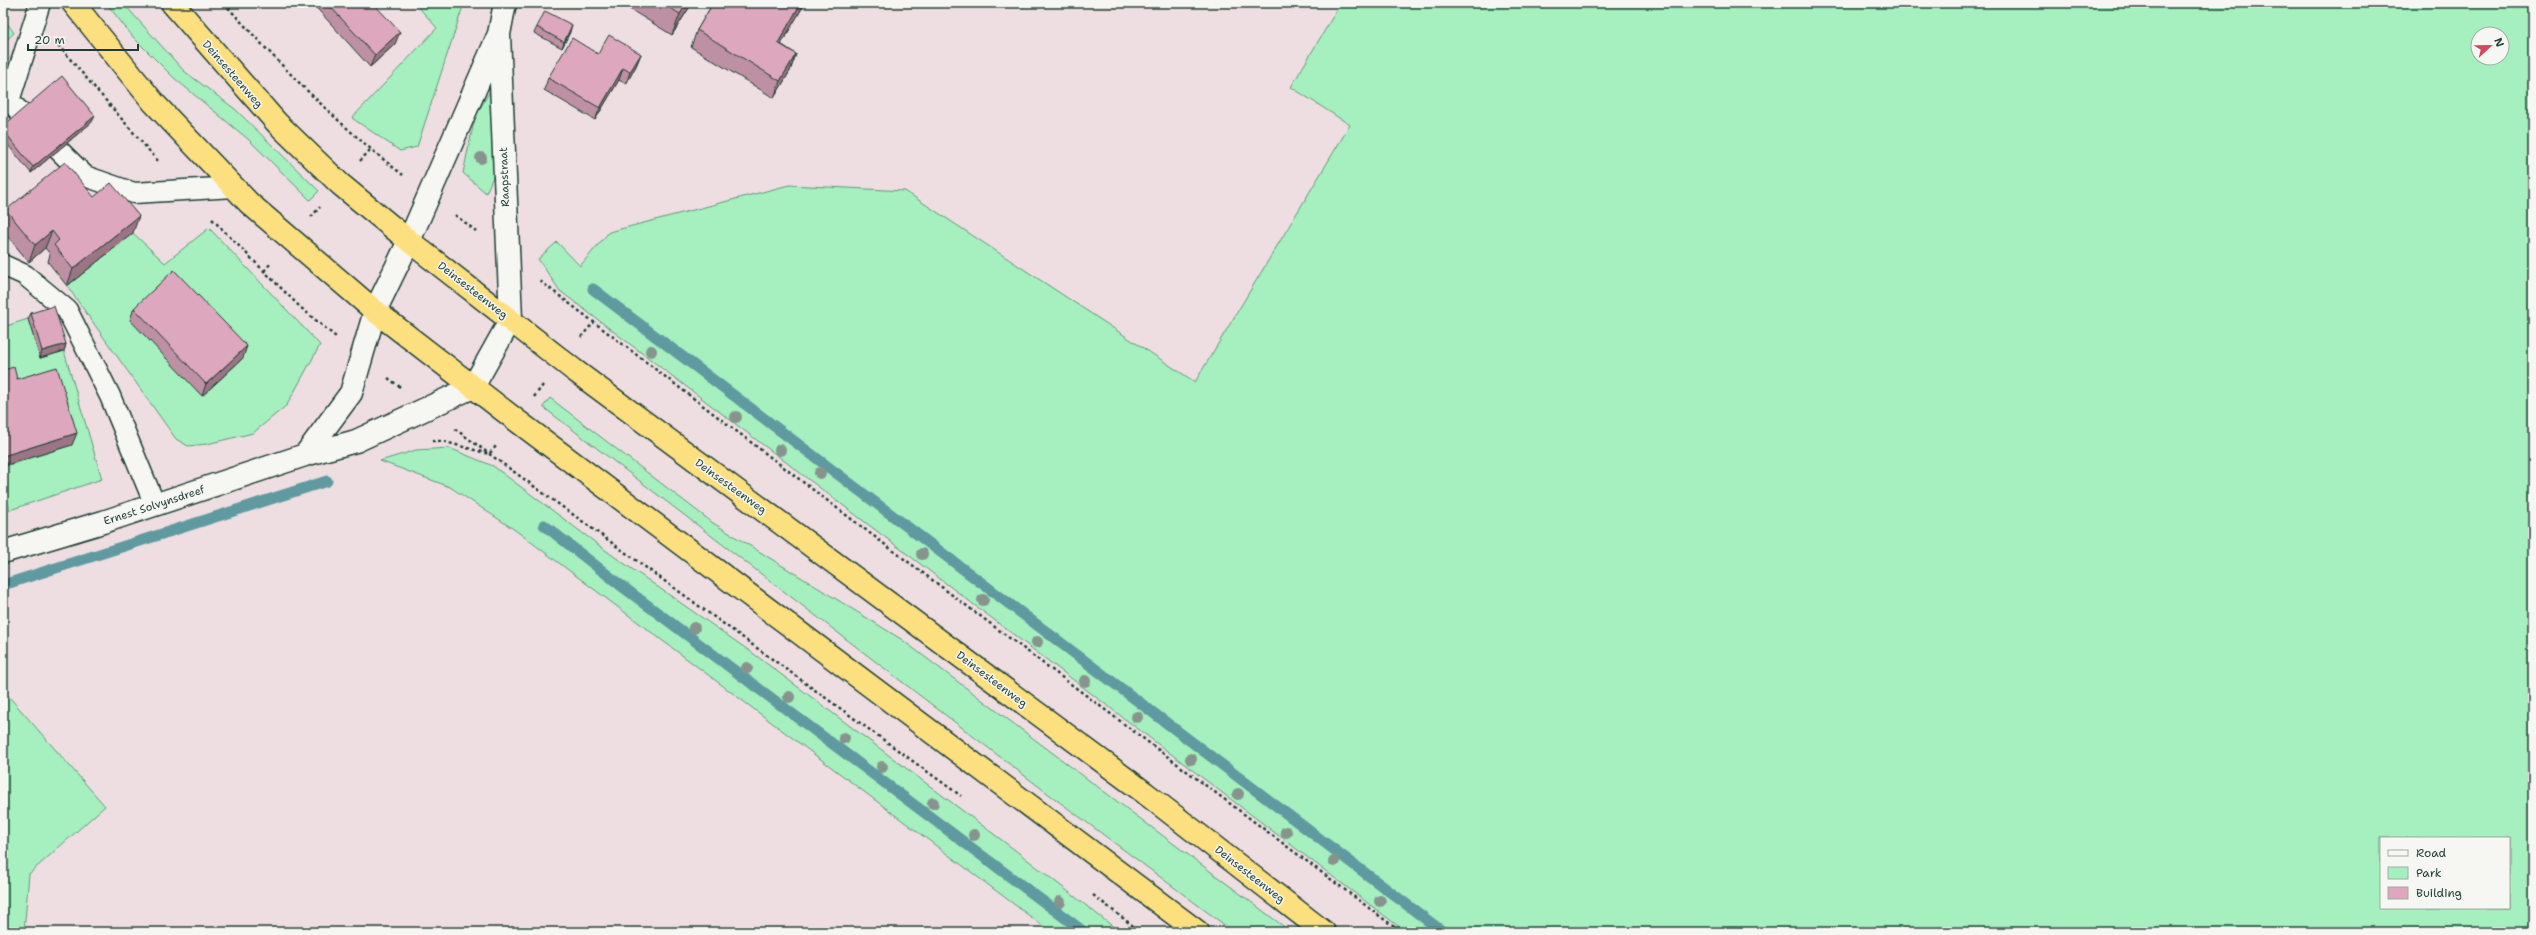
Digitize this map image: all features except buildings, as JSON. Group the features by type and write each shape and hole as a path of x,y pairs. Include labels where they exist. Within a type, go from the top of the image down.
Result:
{"highway":[{"path":"73,3 154,103 234,187 290,240 375,311 516,420 1198,932"},
{"name":"Deinsesteenweg","path":"172,3 277,123 340,184 409,241 511,319 562,361 1139,788 1324,932"}],"street":[{"name":"Raapstraat","path":"375,311 409,241 499,34 506,3"},
{"name":"Raapstraat","path":"499,34 507,256 511,319"},
{"path":"305,455 351,394 375,311"},
{"path":"473,387 511,319"},
{"name":"Ernest Solvynsdreef","path":"3,552 155,505 305,455 356,441 473,387"}],"lane":[{"path":"40,3 9,101 85,176 134,193 234,187"},
{"path":"3,265 25,275 67,310 110,396 155,505"}],"path":[{"path":"224,3 293,78 370,150 870,534 1401,932"},
{"path":"264,271 370,150"},
{"path":"489,454 594,322"}],"green space":[{"path":"106,3 123,3 184,71 235,109 319,191 310,200 249,140 174,78 133,37"},
{"path":"415,3 464,3 417,147 400,151 352,118 437,28"},
{"path":"1341,3 2533,3 2533,932 1406,932 560,291 538,259 557,242 580,266 609,232 789,185 905,191 1195,382 1350,125 1291,87"},
{"path":"3,17 14,33 3,43"},
{"path":"491,89 495,172 486,193 463,173 475,117"},
{"path":"209,228 320,345 287,405 253,433 207,444 188,446 176,439 67,286 133,233 165,263"},
{"path":"28,319 40,358 64,351 102,479 10,510 3,487 3,467 72,445 3,381 3,327"},
{"path":"550,398 713,523 901,639 1291,932 1234,932 1042,789 543,407"},
{"path":"449,448 493,466 612,555 754,654 1015,850 1120,932 1051,932 515,530 450,487 380,461 416,450"},
{"path":"3,690 105,806 29,874 24,932 3,932"}],"waterway":[{"path":"593,289 1443,932"},
{"path":"3,585 327,481"},
{"path":"544,525 619,584 1084,932"}]}
